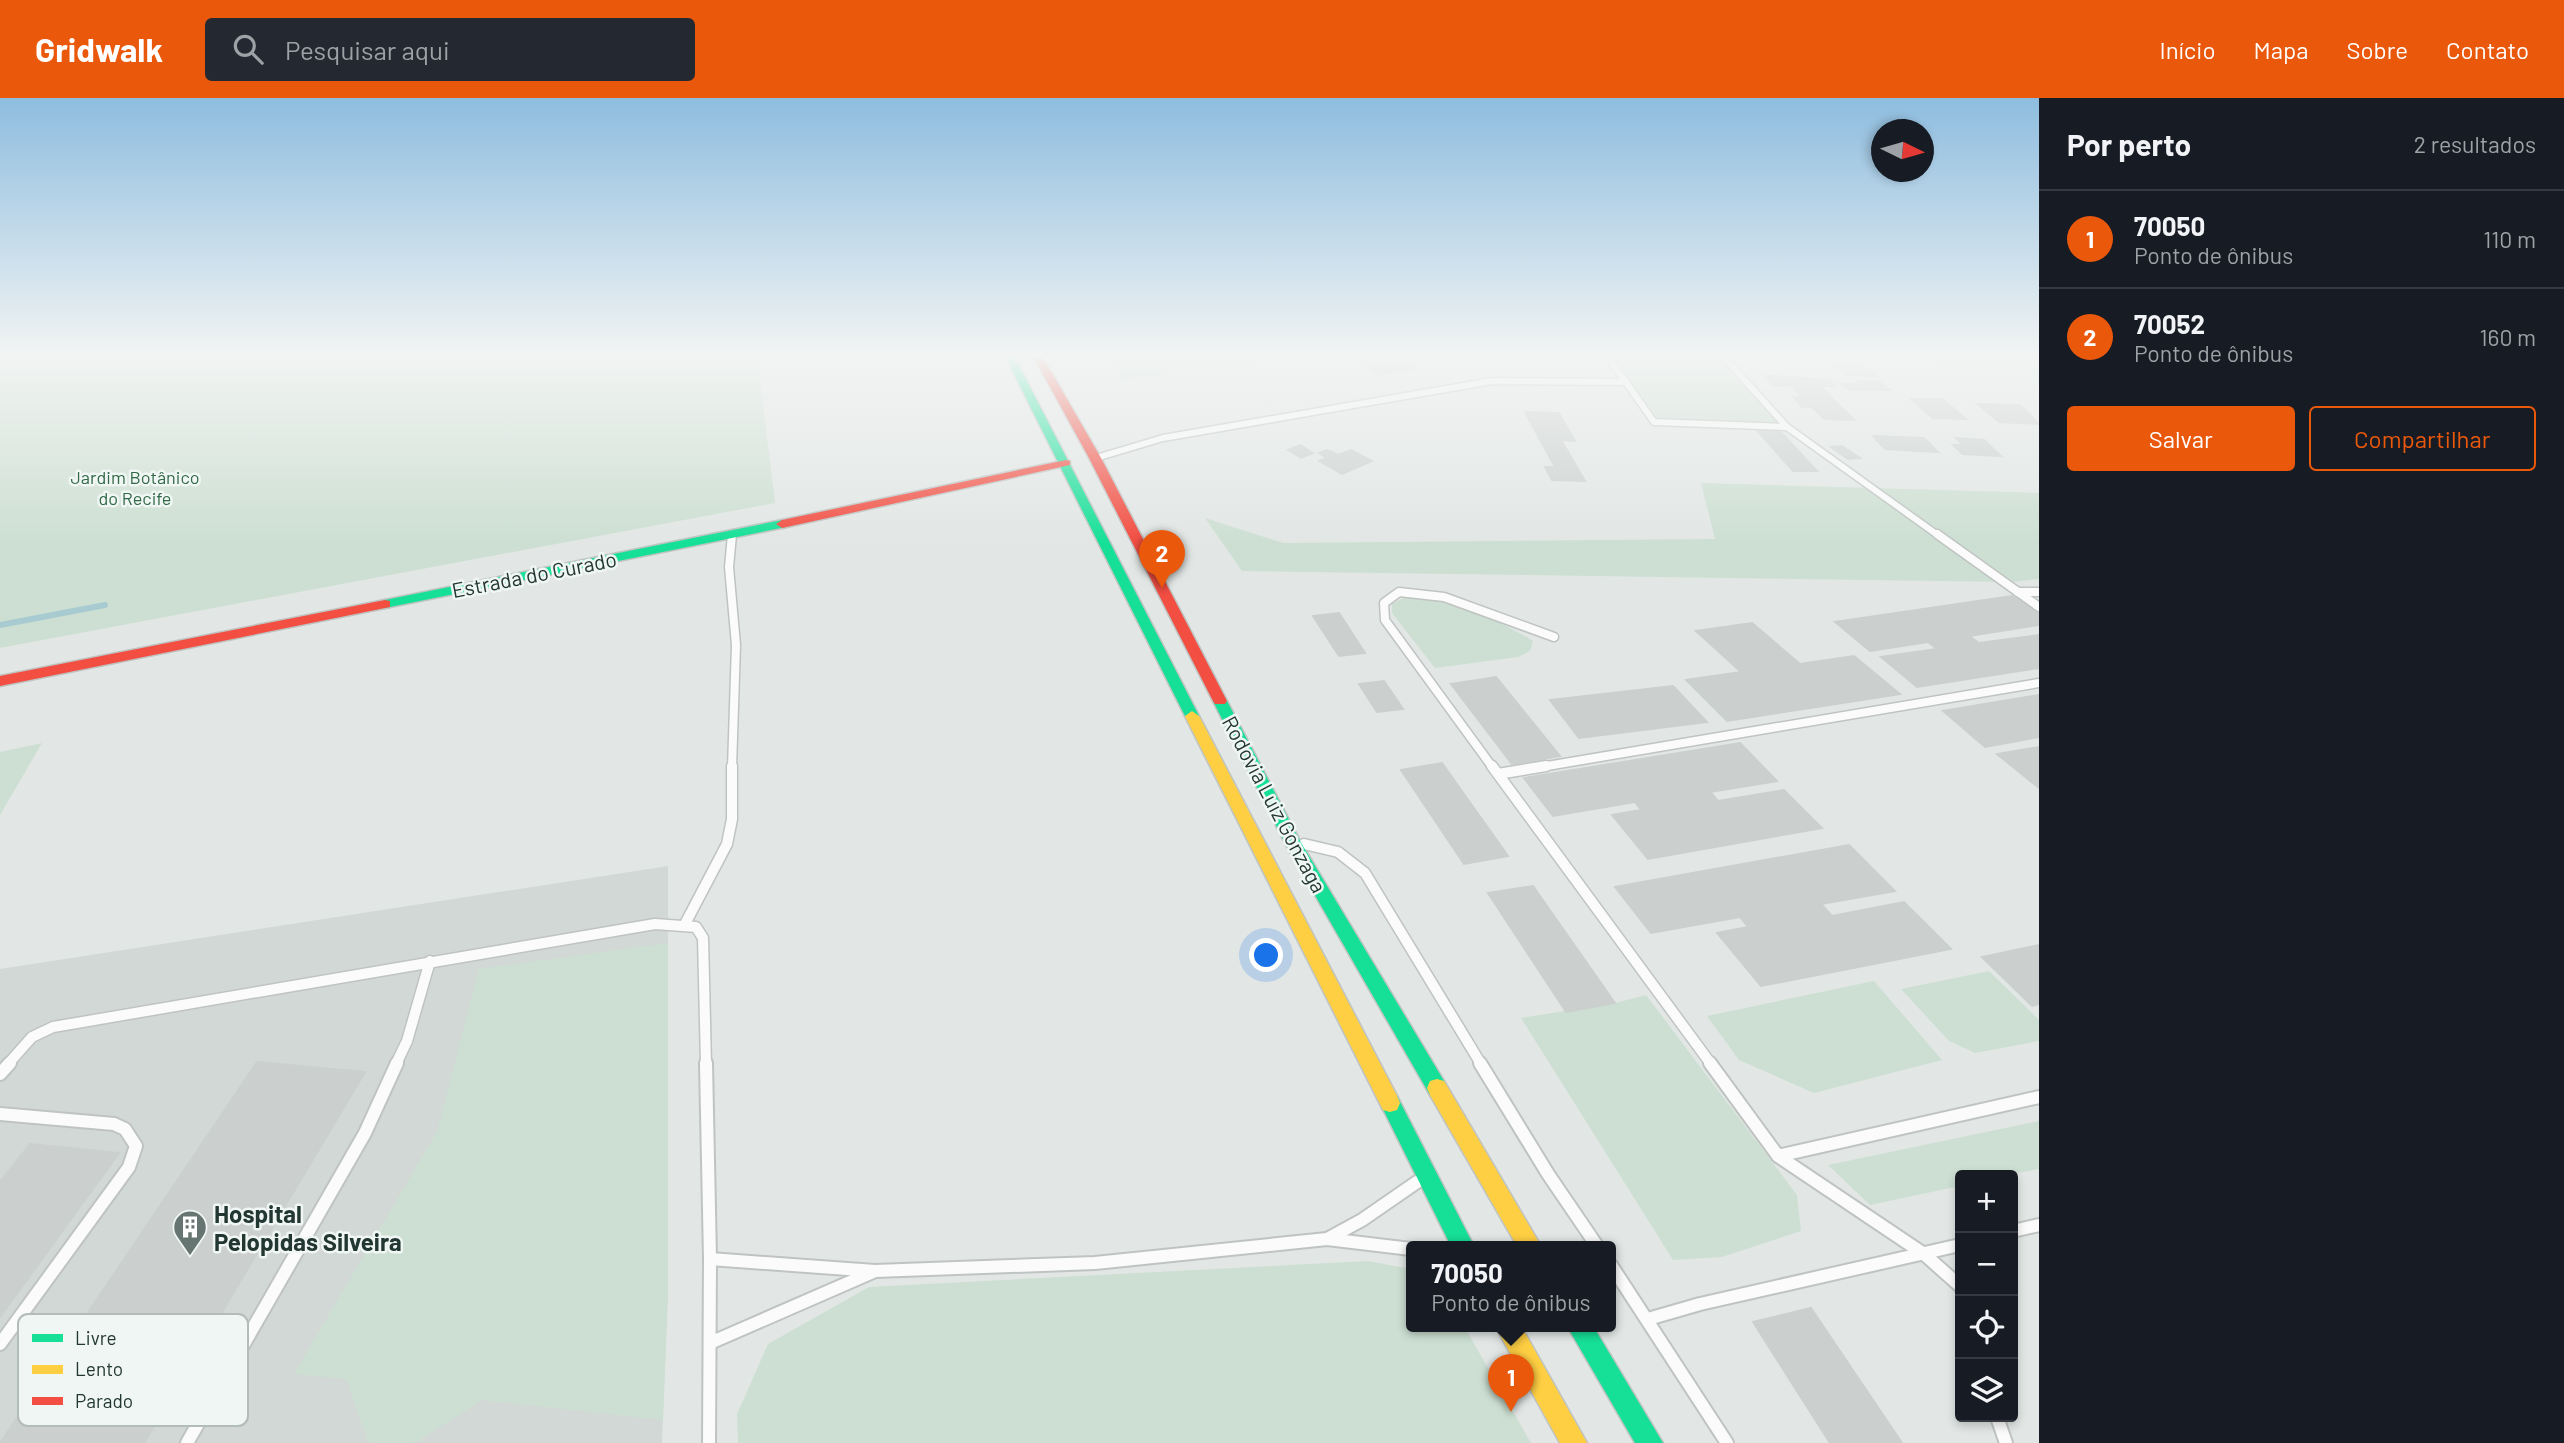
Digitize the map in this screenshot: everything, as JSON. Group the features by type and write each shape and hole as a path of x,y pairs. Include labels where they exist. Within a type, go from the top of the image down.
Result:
{"main road":[{"name":"Rodovia Luiz Gonzaga","path":"1039,417 1066,463 1460,1241"},
{"name":"Rodovia Luiz Gonzaga","path":"1072,417 1293,843 1527,1241"},
{"name":"Estrada do Curado","path":"0,681 732,535 1066,463"},
{"path":"1510,1332 1574,1443"},
{"path":"1583,1332 1650,1443"}],"lane":[{"path":"1095,458 1163,438 1286,417"},
{"path":"1650,417 1654,422 1787,427"},
{"path":"1778,417 1787,427 2039,607"},
{"path":"685,924 727,844 732,819 732,694 736,645 729,567 732,535"},
{"path":"1554,636 1444,597 1399,592 1384,603 1385,620 1778,1156 1924,1254 1955,1282"},
{"path":"2017,592 2039,592"},
{"path":"1498,774 2039,683"},
{"path":"1293,843 1324,847 1351,858 1365,873 1548,1174 1594,1241"},
{"path":"0,1074 32,1037 53,1027 655,924 685,924 696,927 703,938 710,1259 709,1443"},
{"path":"248,1337 365,1133 407,1041 430,961"},
{"path":"1778,1156 2039,1097"},
{"path":"0,1114 114,1124 125,1129 136,1146 129,1167 22,1314"},
{"path":"1327,1239 1409,1191 1426,1174"},
{"path":"2018,1230 2039,1225"},
{"path":"710,1259 875,1271 1095,1263 1327,1239 1406,1248"},
{"path":"1648,1319 1700,1304 1955,1245"},
{"path":"710,1343 875,1271"},
{"path":"1616,1272 1727,1443"},
{"path":"0,1344 18,1319"},
{"path":"1999,1422 2006,1443"},
{"path":"187,1443 197,1426"}],"shaded area":[{"path":"668,866 668,1290 662,1443 0,1443 0,969"}],"green space":[{"name":"Jardim Botânico do Recife","path":"0,417 764,417 775,503 0,648"},
{"path":"1650,417 1778,417 1787,427 1654,422"},
{"path":"1701,483 2039,493 2039,579 2012,582 1242,571 1205,518 1283,543 1715,539"},
{"path":"1407,596 1440,601 1504,625 1533,641 1530,651 1518,657 1435,668 1392,613 1392,604"},
{"path":"42,743 0,815 0,752"},
{"path":"668,943 668,1290 663,1420 482,1400 415,1443 369,1443 346,1379 294,1374 437,1132 479,969"},
{"path":"1989,971 2039,1020 2039,1041 1975,1053 1949,1041 1901,989"},
{"path":"1874,981 1942,1060 1814,1093 1739,1060 1707,1016"},
{"path":"1646,995 1797,1195 1801,1231 1722,1257 1673,1260 1521,1018 1615,1003"},
{"path":"2039,1121 2039,1169 2018,1173 2018,1170 1955,1170 1955,1187 1870,1205 1828,1165"},
{"path":"1368,1261 1406,1268 1406,1332 1467,1332 1531,1443 738,1443 737,1414 768,1344 869,1287"}],"building":[{"path":"1528,417 1561,417 1575,441 1561,440 1585,481 1552,480 1545,467 1555,467"},
{"path":"1822,417 1851,417 1854,420"},
{"path":"1963,417 1966,419 1933,418"},
{"path":"1993,417 2032,417 2039,424 1999,422"},
{"path":"1756,429 1778,429 1817,471 1793,471"},
{"path":"1873,436 1924,438 1938,452 1885,449"},
{"path":"1956,438 1984,440 2001,456 1963,454 1953,445 1963,445"},
{"path":"1300,445 1313,453 1301,458 1288,450"},
{"path":"1842,446 1860,458 1848,459 1831,447"},
{"path":"1327,450 1338,455 1351,450 1372,461 1342,474 1319,461 1327,458 1319,453"},
{"path":"2012,596 2039,614 2039,625 1969,636 1979,643 2039,635 2039,668 1917,687 1881,657 1937,649 1928,642 1870,651 1835,622"},
{"path":"1339,613 1365,653 1339,656 1313,616"},
{"path":"1752,623 1800,664 1854,656 1900,694 1727,721 1686,680 1741,672 1696,631"},
{"path":"1496,677 1560,756 1512,764 1451,684"},
{"path":"1384,681 1403,709 1377,712 1359,684"},
{"path":"1673,686 1707,722 1579,738 1550,700"},
{"path":"2039,695 2039,737 1985,747 1943,711"},
{"path":"1740,743 1777,781 1710,792 1718,801 1784,790 1822,828 1648,859 1612,815 1641,810 1635,802 1553,816 1524,778"},
{"path":"2039,747 2039,788 1997,754"},
{"path":"1442,763 1508,856 1464,864 1401,770"},
{"path":"1849,845 1895,891 1821,904 1832,916 1904,902 1951,949 1761,986 1717,933 1748,927 1740,917 1651,933 1615,887"},
{"path":"1533,886 1615,1003 1566,1012 1488,893"},
{"path":"2039,945 2039,1004 2032,1006 1982,957"},
{"name":"Hospital Pelopidas Silveira","path":"257,1062 365,1072 221,1314 87,1314"},
{"path":"30,1144 119,1153 0,1317 0,1182"},
{"path":"1811,1308 1902,1443 1830,1443 1753,1322"},
{"name":"Hospital Pelopidas Silveira","path":"18,1416 18,1426 154,1426 144,1443 0,1443"}],"waterway":[{"path":"0,625 105,605"}],"traffic: fast":[{"path":"1040,417 1192,716"},
{"path":"385,604 782,524"},
{"path":"1220,701 1293,843 1437,1088"},
{"path":"1390,1103 1460,1241"},
{"path":"1583,1332 1650,1443"}],"traffic: slow":[{"path":"1192,716 1390,1103"},
{"path":"1437,1088 1527,1241"},
{"path":"1510,1332 1574,1443"}],"traffic: jam":[{"path":"1072,417 1220,701"},
{"path":"782,524 1066,463"},
{"path":"0,681 385,604"}],"place":[{"name":"70052","path":"1162,588"},
{"name":"Hospital Pelopidas Silveira","path":"190,1257"},
{"name":"70050","path":"1511,1412"}]}
